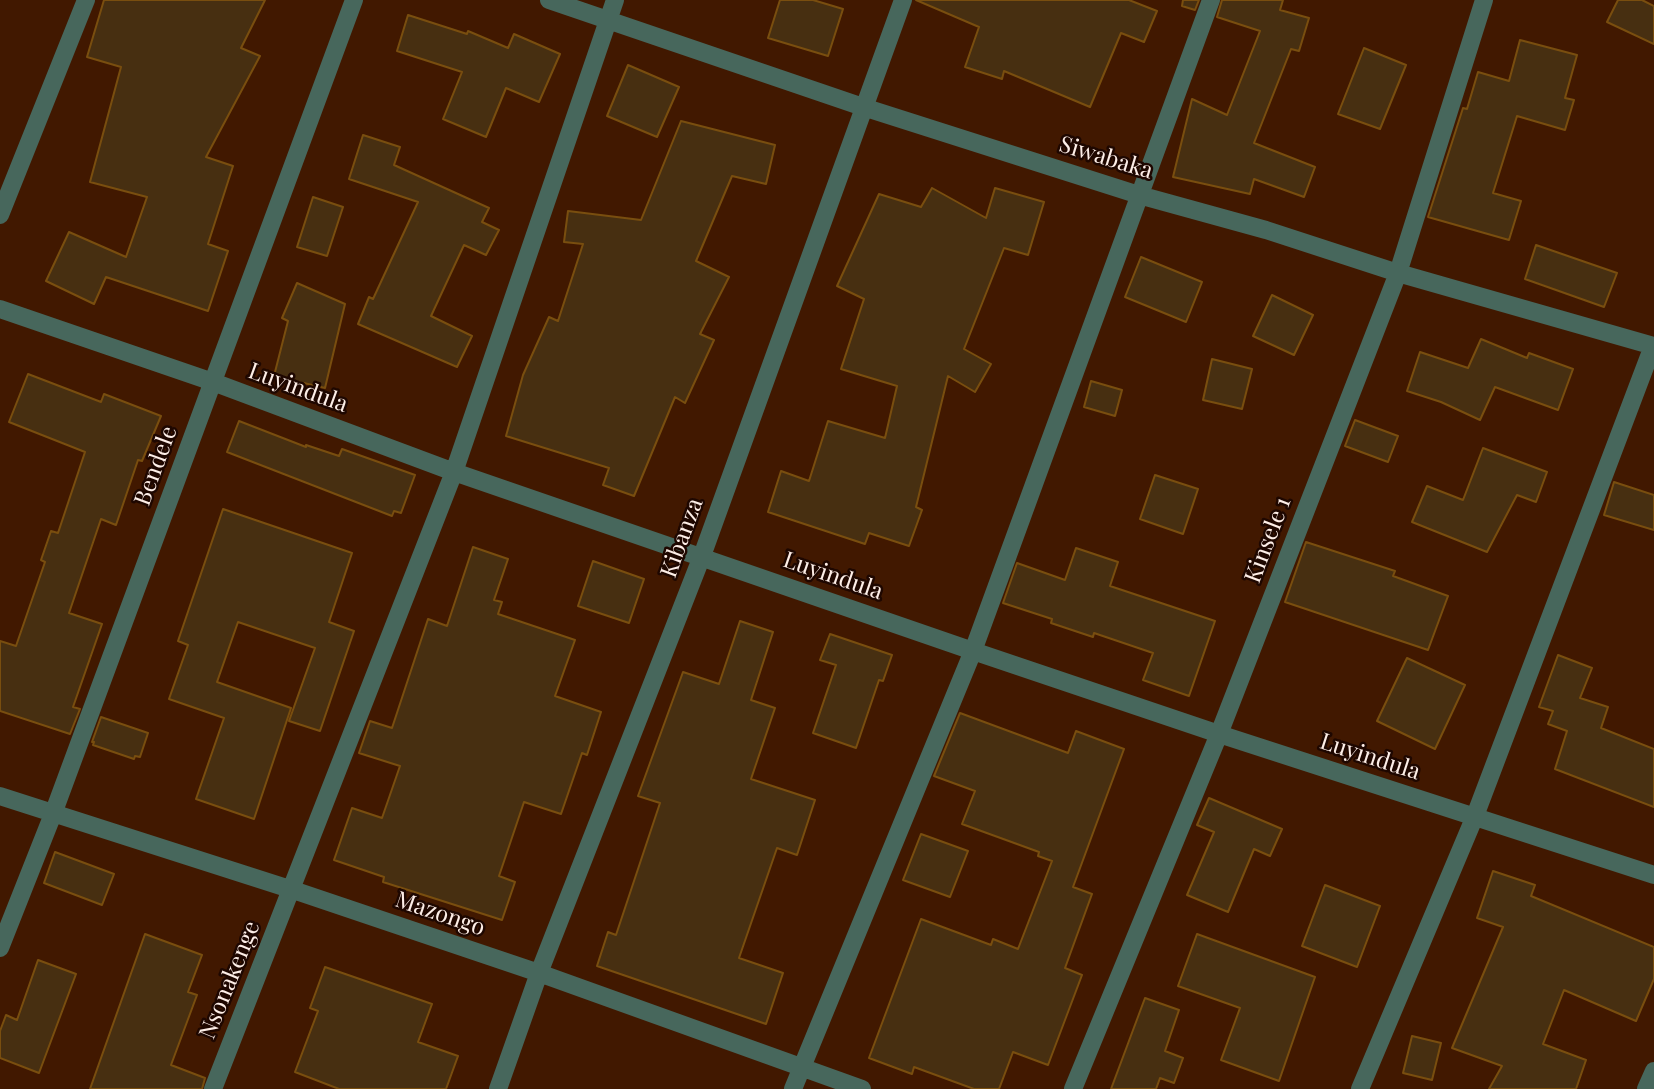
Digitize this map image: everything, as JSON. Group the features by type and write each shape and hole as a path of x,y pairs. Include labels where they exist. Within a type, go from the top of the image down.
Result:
{"street":[{"path":"0,215 86,0"},
{"name":"Bendele","path":"0,948 53,814 354,0"},
{"name":"Siwabaka","path":"549,0 863,107 1139,195 1266,229 1398,273 1653,346"},
{"name":"Nsonakenge","path":"213,1089 293,890 454,472 615,0"},
{"name":"Kibanza","path":"498,1089 538,973 702,556 903,0"},
{"path":"793,1089 973,651 1211,0"},
{"name":"Kinsele 1","path":"1073,1089 1219,734 1398,273 1484,0"},
{"name":"Luyindula","path":"0,309 213,382 454,472 973,651 1654,875"},
{"path":"1360,1089 1475,816 1653,346"},
{"name":"Mazongo","path":"0,796 293,890 538,973 862,1089"},
{"path":"1646,1089 1654,1071"}],"building":[{"path":"104,0 265,0 241,48 260,56 206,157 233,166 208,244 228,251 208,311 106,277 94,304 46,281 69,232 126,257 147,197 90,182 121,67 87,57"},
{"path":"780,0 813,0 843,9 828,56 768,38"},
{"path":"916,0 1129,0 1157,11 1144,42 1121,33 1090,107 1004,71 1002,79 965,67 979,27"},
{"path":"1183,0 1199,0 1195,10 1182,6"},
{"path":"1222,0 1283,0 1280,10 1309,18 1299,51 1291,49 1254,143 1315,167 1304,197 1254,179 1250,194 1173,177 1192,99 1227,115 1260,31 1217,17"},
{"path":"1618,0 1642,0 1654,6 1654,44 1607,22"},
{"path":"408,15 467,34 468,31 508,48 514,34 560,54 539,102 506,88 486,137 443,119 462,72 397,51"},
{"path":"1520,40 1577,55 1565,98 1574,100 1565,130 1517,116 1493,193 1521,201 1509,240 1428,217 1463,108 1467,109 1478,72 1509,81"},
{"path":"1364,48 1406,65 1380,129 1338,114"},
{"path":"628,65 679,87 657,137 607,116"},
{"path":"681,121 775,145 766,184 732,176 696,261 729,277 700,334 714,340 685,403 675,397 634,496 603,485 609,468 506,436 523,375 549,317 558,321 583,244 564,242 568,211 641,220"},
{"path":"363,135 400,147 394,165 489,208 482,222 499,230 486,255 464,245 431,316 472,336 457,367 358,324 369,297 373,299 418,202 349,179"},
{"path":"932,188 986,218 995,188 1044,202 1028,255 1004,248 964,349 991,364 975,392 948,376 916,507 922,510 909,546 869,533 865,544 768,512 781,471 809,481 828,421 885,438 897,386 841,369 864,299 837,286 879,194 921,207"},
{"path":"313,197 343,207 327,256 297,247"},
{"path":"1536,245 1617,273 1604,307 1525,279"},
{"path":"1141,257 1202,282 1186,322 1125,297"},
{"path":"297,283 345,304 325,388 274,376 288,321 282,318"},
{"path":"1272,295 1313,315 1294,355 1253,336"},
{"path":"1481,339 1527,358 1529,353 1573,369 1558,410 1495,387 1480,420 1441,402 1407,391 1420,352 1468,368"},
{"path":"1212,359 1252,369 1242,409 1203,400"},
{"path":"28,374 101,402 104,394 161,416 142,461 138,460 116,525 101,519 69,613 102,624 73,707 80,709 70,734 0,711 0,641 16,646 45,562 41,560 51,531 58,533 85,452 9,422"},
{"path":"1091,381 1122,390 1115,416 1084,407"},
{"path":"1355,420 1398,436 1388,462 1345,446"},
{"path":"239,421 306,447 339,456 342,449 415,475 401,513 394,511 392,516 227,452"},
{"path":"1483,448 1547,472 1536,502 1517,495 1487,552 1412,522 1427,486 1463,500"},
{"path":"1155,475 1198,489 1183,534 1140,519"},
{"path":"1614,482 1654,495 1654,530 1604,515"},
{"path":"223,509 352,553 329,622 354,631 320,731 289,721 315,648 238,622 217,682 291,708 254,819 196,799 224,718 169,699 188,645 178,641"},
{"path":"1306,542 1395,571 1393,576 1448,596 1428,650 1285,602"},
{"path":"473,547 508,559 494,600 502,602 498,614 575,640 555,696 601,712 587,755 582,753 561,814 524,802 499,876 515,882 502,920 383,882 384,877 334,860 352,808 382,818 400,766 359,753 370,721 392,728 428,619 447,626"},
{"path":"1076,548 1118,562 1110,586 1215,621 1189,696 1143,680 1153,653 1094,633 1093,637 1051,623 1052,619 1003,603 1017,563 1065,580"},
{"path":"593,561 644,579 629,623 578,606"},
{"path":"740,621 773,632 751,700 775,708 751,779 815,800 797,855 777,848 739,958 783,973 766,1024 597,966 608,932 616,935 660,803 638,796 683,672 719,684"},
{"path":"830,634 892,655 883,681 879,680 856,748 813,733 836,665 820,660"},
{"path":"1558,655 1592,668 1580,698 1608,707 1601,728 1654,749 1654,807 1555,769 1567,731 1548,724 1553,711 1539,707"},
{"path":"1407,658 1465,685 1435,749 1377,721"},
{"path":"960,713 1068,753 1076,731 1124,749 1073,887 1092,894 1065,968 1082,975 1048,1065 1013,1052 999,1089 974,1089 914,1067 912,1074 869,1058 921,919 991,945 993,939 1018,949 1052,861 1038,856 1039,852 962,824 975,791 934,776"},
{"path":"101,717 148,733 140,757 135,756 134,759 93,745"},
{"path":"1209,798 1282,829 1270,856 1254,849 1228,912 1187,895 1214,832 1197,825"},
{"path":"921,834 968,851 950,897 903,880"},
{"path":"55,852 114,874 102,905 44,883"},
{"path":"1493,871 1535,885 1531,896 1654,947 1654,979 1636,1021 1564,990 1543,1044 1586,1060 1576,1089 1489,1089 1502,1066 1452,1048 1503,927 1477,918"},
{"path":"1325,885 1380,906 1357,967 1302,946"},
{"path":"145,934 202,955 188,992 197,995 171,1065 205,1078 202,1089 90,1089"},
{"path":"1197,934 1315,977 1279,1081 1221,1060 1240,1008 1178,986"},
{"path":"38,960 76,974 39,1073 0,1058 0,1031 6,1015 17,1020"},
{"path":"325,967 432,1004 418,1042 458,1056 446,1089 339,1089 295,1072 318,1011 310,1008"},
{"path":"1145,998 1179,1010 1165,1051 1183,1058 1174,1083 1160,1078 1156,1089 1111,1089"},
{"path":"1412,1036 1441,1043 1432,1080 1403,1073"}]}
